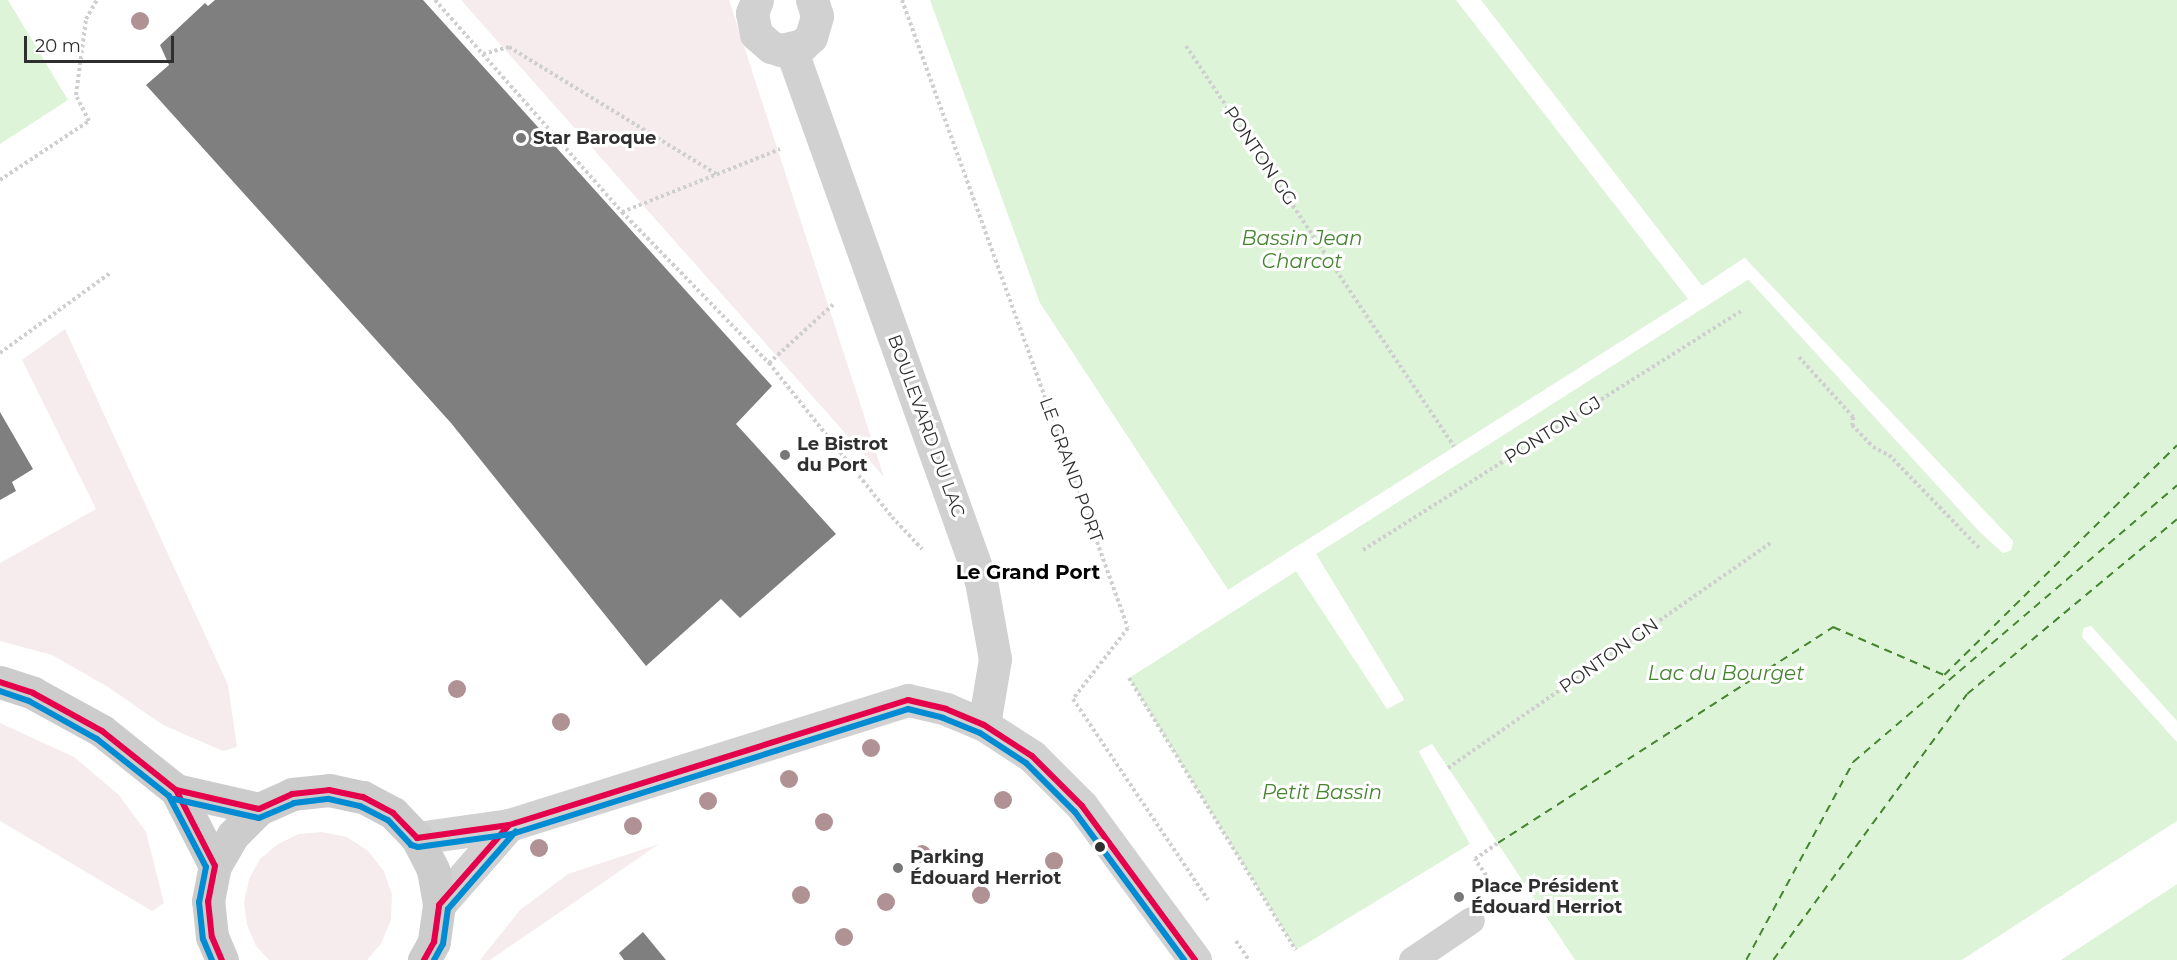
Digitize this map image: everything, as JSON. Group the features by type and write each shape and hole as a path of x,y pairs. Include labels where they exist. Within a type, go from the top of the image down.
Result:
{"street":[{"path":"757,0 752,13 756,34 771,47 791,49 811,37 816,27 812,0"},
{"name":"BOULEVARD DU LAC","path":"791,49 981,581 995,659 984,725"},
{"path":"0,682 33,693 102,731 176,790 214,866"},
{"path":"417,838 508,825 909,700 946,709 984,725 1032,756 1077,800 1195,960"},
{"path":"176,790 259,809"},
{"path":"222,960 212,938 207,902 214,866 233,835 259,809 292,794 329,790 363,797 383,808 417,838 433,870 439,905 434,942 424,960"},
{"path":"439,905 508,825"}],"lane":[{"path":"1412,960 1471,920"}],"path":[{"path":"0,180 89,121 76,95 86,19 97,0"},
{"path":"435,0 622,212 769,363 891,517 936,564 981,581"},
{"name":"LE GRAND PORT","path":"902,0 1128,628 1073,699 1210,902"},
{"name":"PONTON GG","path":"1186,46 1454,447"},
{"path":"483,54 509,48 716,174"},
{"path":"622,212 820,133"},
{"path":"769,363 870,272"},
{"path":"0,353 110,273"},
{"name":"PONTON GJ","path":"1363,550 1742,310"},
{"path":"1799,357 1853,417 1852,425 1874,447 1889,455 1980,549"},
{"name":"PONTON GN","path":"1448,768 1770,543"},
{"path":"1129,678 1296,950"},
{"path":"1229,931 1249,960"}],"shaded area":[{"path":"461,0 729,0 884,477"},
{"path":"65,329 228,685 237,747 223,751 163,725 108,687 52,655 0,641 0,563 96,509 22,360"},
{"path":"0,723 74,757 119,795 146,832 164,903 152,911 0,821"},
{"path":"322,832 347,837 368,851 384,871 392,895 391,920 381,944 367,960 269,960 256,946 247,925 244,902 249,879 260,859 278,844 299,834"},
{"path":"659,844 490,960 480,960 520,910 568,874"}],"water":[{"path":"0,0 8,0 68,100 0,144"},
{"name":"Bassin Jean Charcot","path":"930,0 1456,0 1689,299 1228,590 1040,303"},
{"name":"Lac du Bourget","path":"1481,0 2177,0 2177,721 2091,627 2084,628 2082,636 2177,742 2177,821 1962,960 1575,960 1432,744 1419,752 1470,844 1296,950 1129,678 1296,571 1387,708 1404,699 1316,554 1749,279 1979,531 2003,553 2011,550 2013,541 1744,258 1702,286"},
{"path":"2177,884 2177,960 2061,960"}],"pier":[{"path":"1456,0 1691,300 1227,593 1040,303 1228,590 1688,299"},
{"path":"1478,0 1702,286 1745,258 2013,541 2011,550 2003,553 1979,531 1748,279 1316,554 1404,700 1387,709 1296,571 1129,678 1296,568 1388,705 1400,699 1314,552 1748,276 1981,529 2004,549 2008,548 2010,542 1744,262 1700,289"},
{"path":"2091,626 2177,721 2090,630 2086,631 2086,636 2177,742 2082,637 2084,628"},
{"path":"1432,744 1490,830 1431,748 1423,753 1470,844 1419,751"},
{"path":"2177,821 1968,960 1962,960"},
{"path":"2177,881 2177,884 2058,960 2059,957"}],"building":[{"path":"215,0 423,0 772,386 736,424 836,534 740,618 721,599 646,666 451,423 146,85 169,65 160,45 205,3 208,6"},
{"path":"0,412 33,469 12,482 16,491 0,500"},
{"path":"643,932 666,960 624,960 619,953"}],"ferry route":[{"path":"1498,843 1833,627 1944,675 2177,445"},
{"path":"1746,960 1853,762 2177,485"},
{"path":"1773,960 1967,694 2177,519"}],"transit line":[{"path":"0,682 33,693 102,731 176,790 215,866 208,901 212,937 222,960"},
{"path":"0,691 29,701 97,739 169,796 206,867 199,902 203,939 212,960"},
{"path":"176,790 259,809 292,794 329,790 363,797 393,813 417,838 509,825 908,700 946,709 984,725 1032,756 1082,806 1195,960"},
{"path":"174,799 259,818 294,803 329,799 360,806 388,820 411,845 418,847 512,834 908,709 943,718 980,733 1026,763 1075,812 1184,960"},
{"path":"424,960 434,942 439,905 509,825"},
{"path":"434,960 443,944 448,909 516,831"}],"place":[{"name":"Star Baroque","path":"521,138"},
{"name":"Le Bistrot du Port","path":"785,455"},
{"name":"Parking Édouard Herriot","path":"898,868"},
{"name":"Place Président Édouard Herriot","path":"1459,897"}],"district":[{"name":"Le Grand Port","path":"1028,572"}],"water label":[{"name":"Petit Bassin","path":"1322,792"}]}
